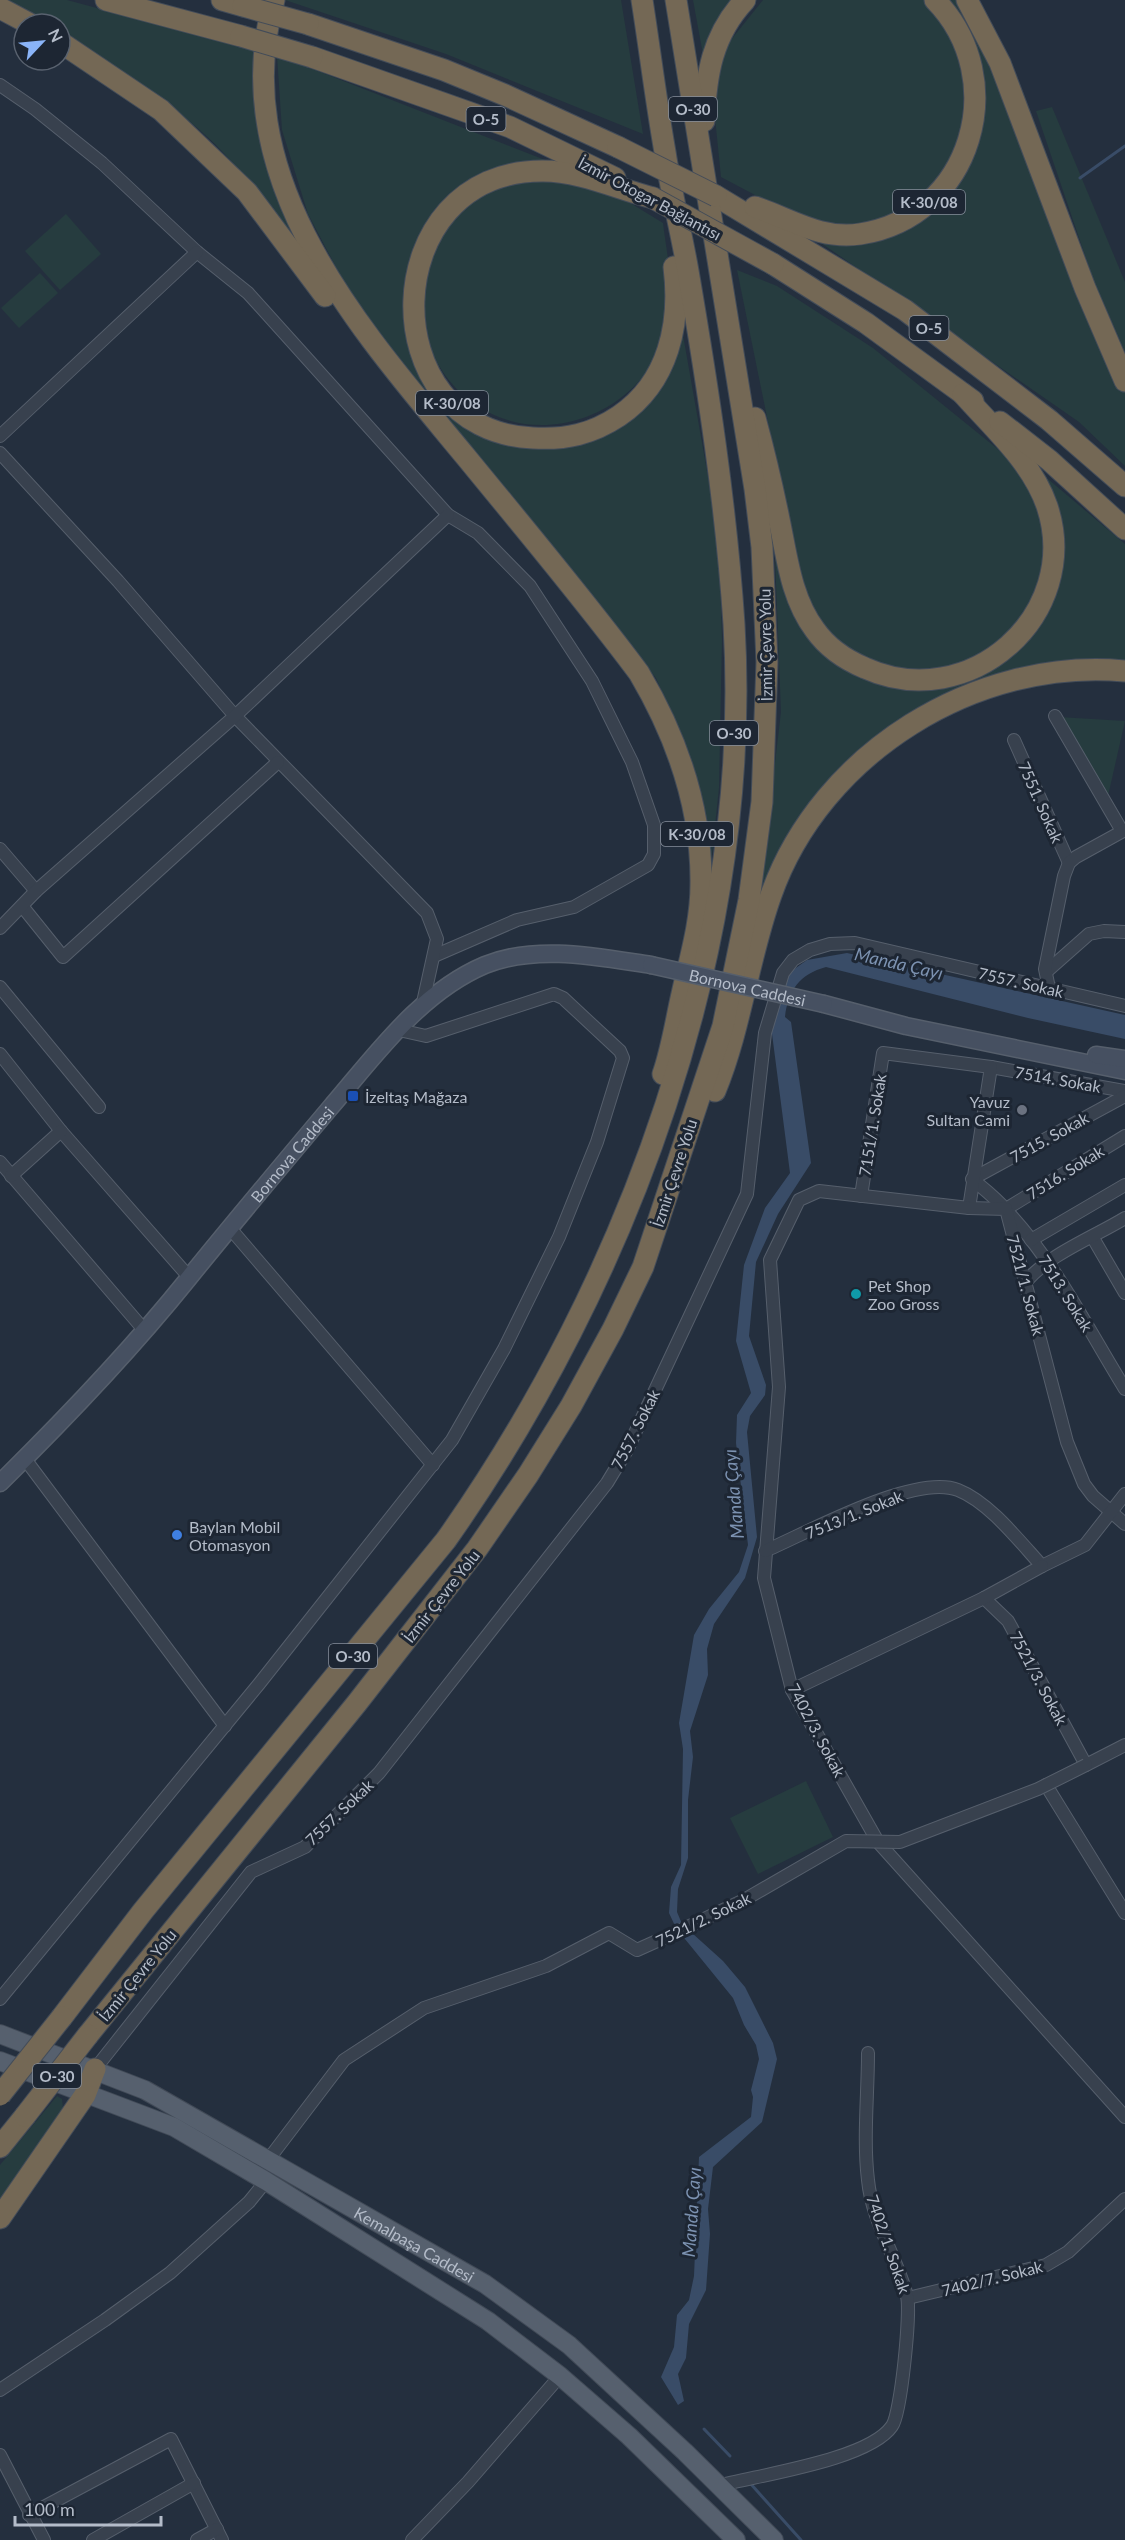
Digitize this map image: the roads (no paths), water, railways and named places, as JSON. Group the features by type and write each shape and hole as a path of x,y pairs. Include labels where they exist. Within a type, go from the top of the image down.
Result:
{"highway":[{"name":"İzmir Otogar Bağlantısı","path":"106,0 312,57 510,127 561,150 773,264 866,323 1049,460 1125,529"},
{"name":"İzmir Otogar Bağlantısı","path":"222,0 308,24 444,70 505,95 618,147 716,196 905,310 1049,420 1125,486"},
{"name":"K-30/08","path":"274,0 267,26 264,92 268,127 288,198 306,239 344,304 373,344 639,673 659,707 688,781 695,814 701,886 696,932 665,1068 601,1266"},
{"name":"İzmir Çevre Yolu","path":"0,2095 143,1911 446,1540 500,1459 556,1362 601,1266 654,1142 686,1047 711,931 732,764 734,626 724,508 708,387 642,0"},
{"name":"İzmir Çevre Yolu","path":"0,2146 357,1703 477,1549 528,1475 571,1406 613,1329 643,1267 723,1026 749,900 762,802 767,662 762,547 676,0"},
{"path":"710,218 704,128 707,74 719,35 731,15 745,0"},
{"name":"K-30/08","path":"716,196 732,198 800,227 844,235 881,229 916,212 932,200 958,166 973,128 975,112 973,72 964,42 954,23 935,0"},
{"path":"967,0 1000,63"},
{"path":"978,0 1085,288 1125,381"},
{"name":"K-30/08","path":"72,50 161,110 247,192 357,337 468,459"},
{"name":"K-30/08","path":"653,198 564,173 544,171 498,178 478,187 451,207 428,241 414,281 412,304 414,327 426,368 449,400 469,418 493,430 522,438 547,439 569,438 588,432 623,413 640,397 654,381 675,332 677,292 668,201 672,186"},
{"path":"718,273 763,446 795,595 816,632 851,662 877,673 930,680 972,670 990,660 1016,638 1037,611 1046,591 1052,570 1053,550 1048,507 1039,486 1026,466 963,394"},
{"path":"643,1267 727,1062 771,895 807,824 849,773 893,734 951,701 1006,682 1062,671 1125,671"},
{"path":"0,2218 85,2095 95,2069"}],"main road":[{"name":"Bornova Caddesi","path":"0,1483 145,1331 229,1227 399,1030 440,989 487,965 527,956 579,954 651,965 824,1004 1063,1050 1125,1059"},
{"name":"Bornova Caddesi","path":"824,1004 906,1026 1125,1071"},
{"name":"Kemalpaşa Caddesi","path":"0,2034 145,2090 485,2284 569,2345 774,2540"},
{"name":"Kemalpaşa Caddesi","path":"0,2061 174,2127 267,2181 488,2321 560,2376 629,2436 736,2540"}],"street":[{"path":"0,85 35,109 102,163 197,252 248,293 448,515 478,533 530,586 592,681 632,762 654,825 654,854 640,872 574,907 517,920 434,956"},
{"path":"0,436 197,252"},
{"path":"0,453 118,581 235,716 427,913 437,939 422,1006"},
{"path":"0,928 36,891 235,716 448,515"},
{"path":"1049,988 1046,972 1064,876 1070,863 1124,831 1055,716"},
{"name":"7551. Sokak","path":"1014,740 1070,863"},
{"path":"22,906 63,957 278,762"},
{"path":"0,849 36,891"},
{"path":"1046,972 1089,934 1104,931 1125,932"},
{"name":"7557. Sokak","path":"95,2069 251,1872 305,1847 379,1773 607,1483 627,1450 747,1194 765,1033 783,973 793,960 810,950 830,944 855,943 1125,1006"},
{"path":"0,987 99,1107"},
{"path":"0,1999 225,1726 452,1440 504,1349 559,1237 597,1142 623,1058 620,1051 563,998 554,994 426,1036 399,1030"},
{"name":"7151/1. Sokak","path":"861,1196 883,1053 991,1067"},
{"path":"0,1054 62,1131 189,1277"},
{"path":"969,1208 991,1067"},
{"name":"7514. Sokak","path":"991,1067 1125,1091"},
{"name":"7515. Sokak","path":"972,1179 1125,1096"},
{"path":"11,1176 62,1131"},
{"name":"7516. Sokak","path":"1006,1209 1125,1136"},
{"path":"0,1162 145,1331"},
{"name":"7513. Sokak","path":"972,1179 1006,1209 1032,1240 1060,1281 1125,1389"},
{"path":"1032,1240 1125,1185"},
{"name":"7402/3. Sokak","path":"861,1196 819,1191 799,1200 770,1260 779,1387 764,1578 792,1690 878,1842 1125,2117"},
{"path":"861,1196 969,1208 1006,1209"},
{"name":"7521/1. Sokak","path":"1006,1209 1067,1442 1084,1484 1109,1512 1125,1524"},
{"path":"1025,1283 1034,1272 1047,1263 1125,1218"},
{"path":"229,1227 433,1465"},
{"path":"1093,1238 1125,1293"},
{"path":"25,1459 225,1726"},
{"name":"7513/1. Sokak","path":"765,1551 887,1497 939,1485 959,1490 974,1498 1015,1535 1042,1566"},
{"path":"792,1690 984,1598 1085,1545 1125,1494"},
{"name":"7521/3. Sokak","path":"984,1598 1008,1622 1086,1765"},
{"name":"7521/2. Sokak","path":"268,2160 344,2060 424,2008 546,1966 609,1933 637,1950 744,1900 846,1841 900,1842 1046,1785 1125,1745"},
{"path":"1046,1785 1125,1913"},
{"name":"7402/1. Sokak","path":"718,2486 844,2456 874,2440 892,2426 903,2381 908,2298 873,2208 868,2180 868,2053"},
{"path":"0,2390 105,2320 170,2272 249,2202 267,2181"},
{"name":"7402/7. Sokak","path":"908,2298 1046,2265 1068,2252 1125,2199"},
{"path":"412,2540 468,2482 560,2376"},
{"path":"29,2515 171,2439 220,2534 197,2540"},
{"path":"1,2460 44,2540"},
{"path":"93,2540 194,2483"}],"water":[{"path":"847,953 1125,1015 1125,1039 1028,1018 826,967 802,979 792,991 789,999 785,1017 791,1022 811,1163 778,1214 756,1262 749,1336 766,1385 765,1395 750,1416 747,1432 757,1537 745,1578 714,1624 707,1649 708,1675 690,1731 693,1757 688,1800 688,1858 678,1889 677,1912 682,1924 723,1961 745,1987 773,2043 777,2059 762,2122 713,2167 708,2209 710,2234 706,2290 689,2324 686,2358 678,2374 684,2401 678,2405 661,2377 674,2347 677,2315 689,2300 694,2276 699,2157 751,2117 753,2097 751,2090 759,2059 756,2045 744,2025 733,1998 676,1928 669,1913 671,1887 681,1865 683,1749 679,1723 694,1635 709,1609 739,1572 748,1545 736,1443 737,1415 751,1393 736,1341 744,1265 765,1208 790,1173 771,1026 786,975 807,960"}],"waterway":[{"path":"1080,178 1125,146"},
{"path":"704,2429 730,2456"},
{"path":"750,2483 801,2540"}],"place":[{"name":"İzeltaş Mağaza","path":"353,1096"},
{"name":"Yavuz Sultan Cami","path":"1022,1110"},
{"name":"Pet Shop Zoo Gross","path":"856,1294"},
{"name":"Baylan Mobil Otomasyon","path":"177,1535"}],"water label":[{"name":"Manda Çayı","path":"899,963"},
{"name":"Manda Çayı","path":"733,1494"},
{"name":"Manda Çayı","path":"691,2212"}]}
